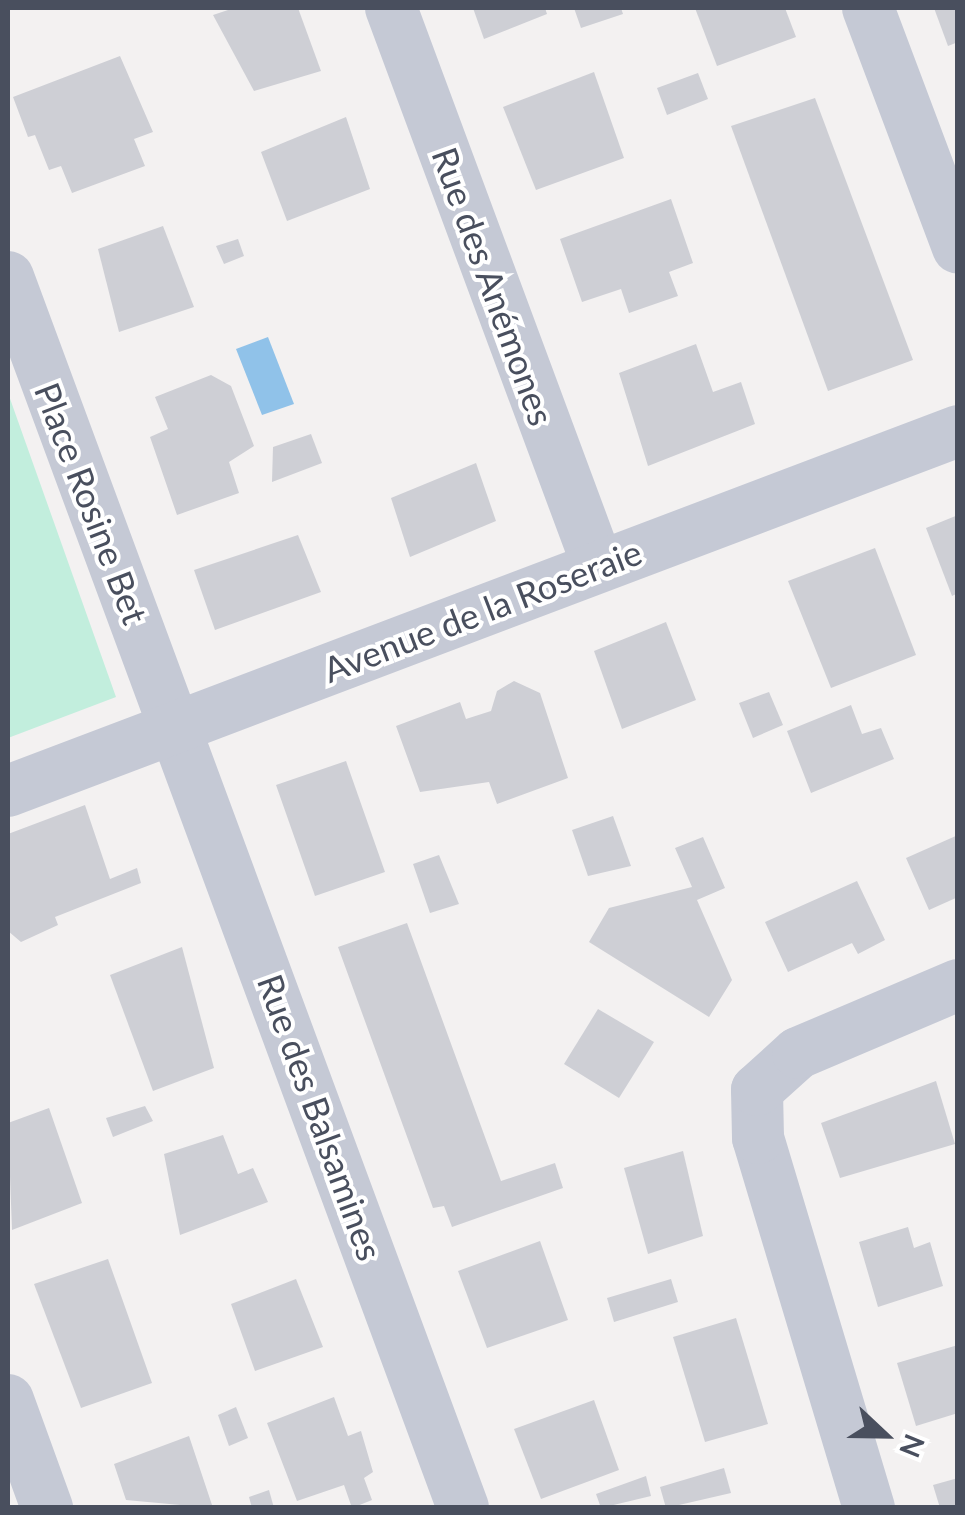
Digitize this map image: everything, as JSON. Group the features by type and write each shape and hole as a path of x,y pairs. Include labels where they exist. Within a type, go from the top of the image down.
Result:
{"street":[{"name":"Rue des Anémones","path":"391,8 597,564"},
{"path":"868,8 958,248"},
{"name":"Place Rosine Bet","path":"8,278 178,727"},
{"name":"Avenue de la Roseraie","path":"8,791 597,564 958,431"},
{"name":"Rue des Balsamines","path":"178,727 463,1508"},
{"path":"870,1508 758,1138 757,1090 798,1053 958,985"},
{"path":"8,1400 47,1508"}],"green space":[{"path":"8,393 116,697 8,738"}],"water":[{"path":"268,337 294,404 262,415 236,349"}],"building":[{"path":"234,8 298,8 321,71 254,91 213,15"},
{"path":"473,8 545,8 547,14 484,39"},
{"path":"574,8 621,8 623,14 581,28"},
{"path":"695,8 785,8 796,37 717,66"},
{"path":"934,8 958,8 958,42 948,46"},
{"path":"120,56 153,132 134,139 145,166 72,193 61,166 49,170 35,135 28,137 13,97"},
{"path":"594,72 624,158 536,190 503,107"},
{"path":"698,73 708,99 667,115 657,88"},
{"path":"815,98 913,360 828,391 731,126"},
{"path":"346,117 370,189 287,221 261,152"},
{"path":"671,199 693,263 669,272 678,296 629,313 621,289 582,302 560,239"},
{"path":"163,226 194,307 119,332 98,249"},
{"path":"238,239 244,256 224,264 216,246"},
{"path":"696,344 713,392 741,382 755,424 648,466 619,373"},
{"path":"211,375 231,386 254,446 229,462 239,493 177,515 150,437 168,429 155,397"},
{"path":"311,434 322,463 272,482 273,447"},
{"path":"476,463 496,521 410,557 391,498"},
{"path":"958,515 958,593 952,596 926,528"},
{"path":"298,535 321,592 215,630 194,570"},
{"path":"875,548 916,655 831,688 788,581"},
{"path":"666,622 696,700 622,729 594,651"},
{"path":"514,681 540,693 568,778 497,804 489,782 420,792 396,726 460,702 466,719 491,711 497,691"},
{"path":"769,692 783,725 753,738 739,703"},
{"path":"851,705 862,734 881,728 894,759 811,793 787,731"},
{"path":"346,761 385,872 315,896 276,785"},
{"path":"85,805 110,879 137,868 141,883 55,917 58,925 21,942 8,931 8,834"},
{"path":"613,816 631,866 588,876 572,830"},
{"path":"958,835 958,897 929,910 906,858"},
{"path":"703,837 725,888 697,900 732,980 709,1017 589,942 609,908 692,887 675,848"},
{"path":"439,855 459,904 430,913 413,864"},
{"path":"857,881 885,940 858,954 852,943 788,972 765,922"},
{"path":"407,923 501,1181 555,1163 563,1188 452,1227 444,1206 433,1208 338,947"},
{"path":"182,947 214,1068 153,1091 110,975"},
{"path":"598,1009 654,1042 619,1098 564,1064"},
{"path":"936,1081 955,1144 840,1178 821,1123"},
{"path":"145,1106 153,1121 113,1137 106,1118"},
{"path":"49,1108 82,1203 12,1230 8,1123"},
{"path":"223,1135 238,1174 253,1168 268,1202 180,1235 164,1154"},
{"path":"683,1151 703,1236 648,1254 624,1168"},
{"path":"908,1227 914,1248 930,1242 943,1286 878,1307 859,1242"},
{"path":"540,1241 568,1320 487,1348 458,1271"},
{"path":"108,1259 152,1383 81,1408 34,1284"},
{"path":"296,1279 323,1347 255,1371 231,1304"},
{"path":"671,1279 678,1302 614,1322 607,1298"},
{"path":"736,1318 768,1424 705,1442 673,1337"},
{"path":"958,1345 958,1413 916,1426 897,1363"},
{"path":"334,1397 348,1436 361,1431 373,1472 364,1478 372,1500 352,1508 344,1485 297,1501 267,1423"},
{"path":"594,1400 619,1470 541,1499 514,1429"},
{"path":"236,1407 248,1438 229,1446 218,1415"},
{"path":"189,1436 213,1508 126,1500 114,1464"},
{"path":"724,1468 731,1493 666,1508 660,1487"},
{"path":"646,1476 651,1496 601,1508 596,1494"},
{"path":"958,1478 958,1508 940,1508 933,1485"},
{"path":"269,1490 274,1508 252,1508 249,1497"}]}
